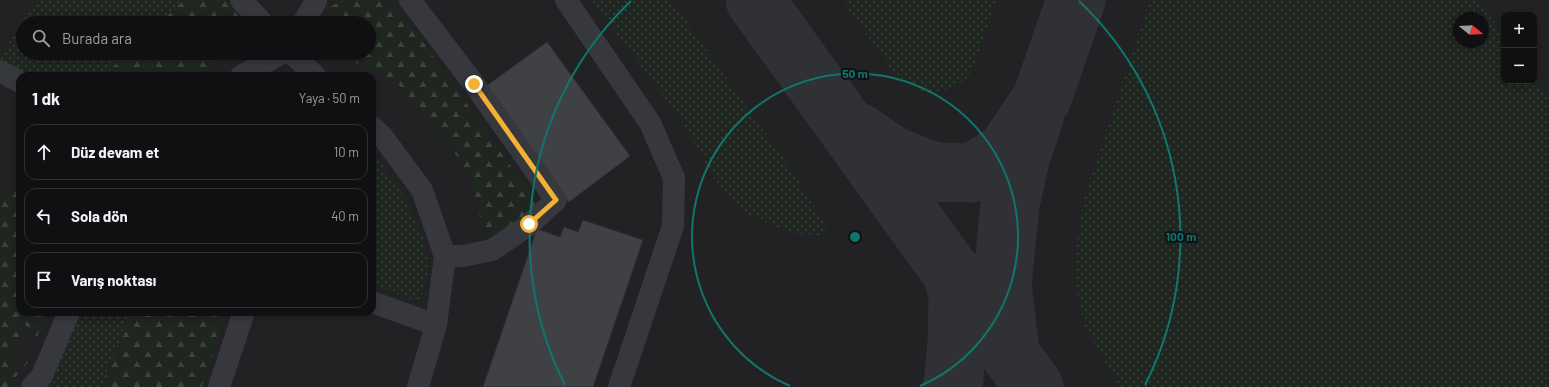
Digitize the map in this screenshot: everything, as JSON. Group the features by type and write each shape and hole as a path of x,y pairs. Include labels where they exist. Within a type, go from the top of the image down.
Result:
{"lane":[{"path":"241,0 256,16"},
{"path":"307,16 316,0"},
{"path":"410,0 474,84 556,200 529,224 492,250 463,256 445,256"},
{"path":"566,0 650,123 674,178 673,226 619,387"},
{"path":"248,72 270,60"},
{"path":"299,60 311,72"},
{"path":"0,70 16,80"},
{"path":"376,131 382,136 422,190 445,256 436,325 418,387"},
{"path":"376,303 436,325"},
{"path":"32,387 42,376 67,316"},
{"path":"219,387 243,316"}],"shaded area":[{"path":"0,0 1549,0 1549,387 0,387"}],"green space":[{"path":"37,0 184,0 167,16 26,16"},
{"path":"184,0 227,0 238,16 167,16"},
{"path":"343,0 387,0 411,25 539,206 505,235 485,240 475,194 457,156 430,120 395,81 350,60 376,60 376,16 330,16 330,7"},
{"path":"592,0 671,0 791,169 828,230 819,235 794,234 749,215 716,181 682,121"},
{"path":"842,0 997,0 969,76 960,84 937,94 916,90 893,71"},
{"path":"1150,0 1478,0 1487,12 1453,12 1453,48 1489,48 1489,15 1501,32 1501,84 1537,84 1537,82 1549,99 1549,387 1120,387 1084,325 1075,280 1077,241 1086,192"},
{"path":"16,32 16,60 120,60 107,72 23,72 0,60 0,56"},
{"path":"120,60 222,60 200,72 107,72"},
{"path":"376,157 400,189 423,239 429,269 419,302 376,286"},
{"path":"16,185 16,316 45,316 37,337 25,324 6,363 29,361 7,387 0,387 0,191 13,191"},
{"path":"77,316 129,316 101,387 50,387"},
{"path":"129,316 225,316 202,387 101,387"}],"building":[{"path":"547,42 630,156 569,202 485,87"},
{"path":"583,220 643,240 593,387 483,387 537,229 560,237 564,227 578,232"}],"taxiway":[{"path":"755,0 1034,387"},
{"path":"858,132 893,156 934,172 972,173 1006,152 1042,98 1076,0"},
{"path":"1010,353 1002,285 1010,205 1021,155 1034,118"},
{"path":"951,271 958,294 957,343 952,387"}],"route":[{"path":"474,84 556,200 529,224"}]}
